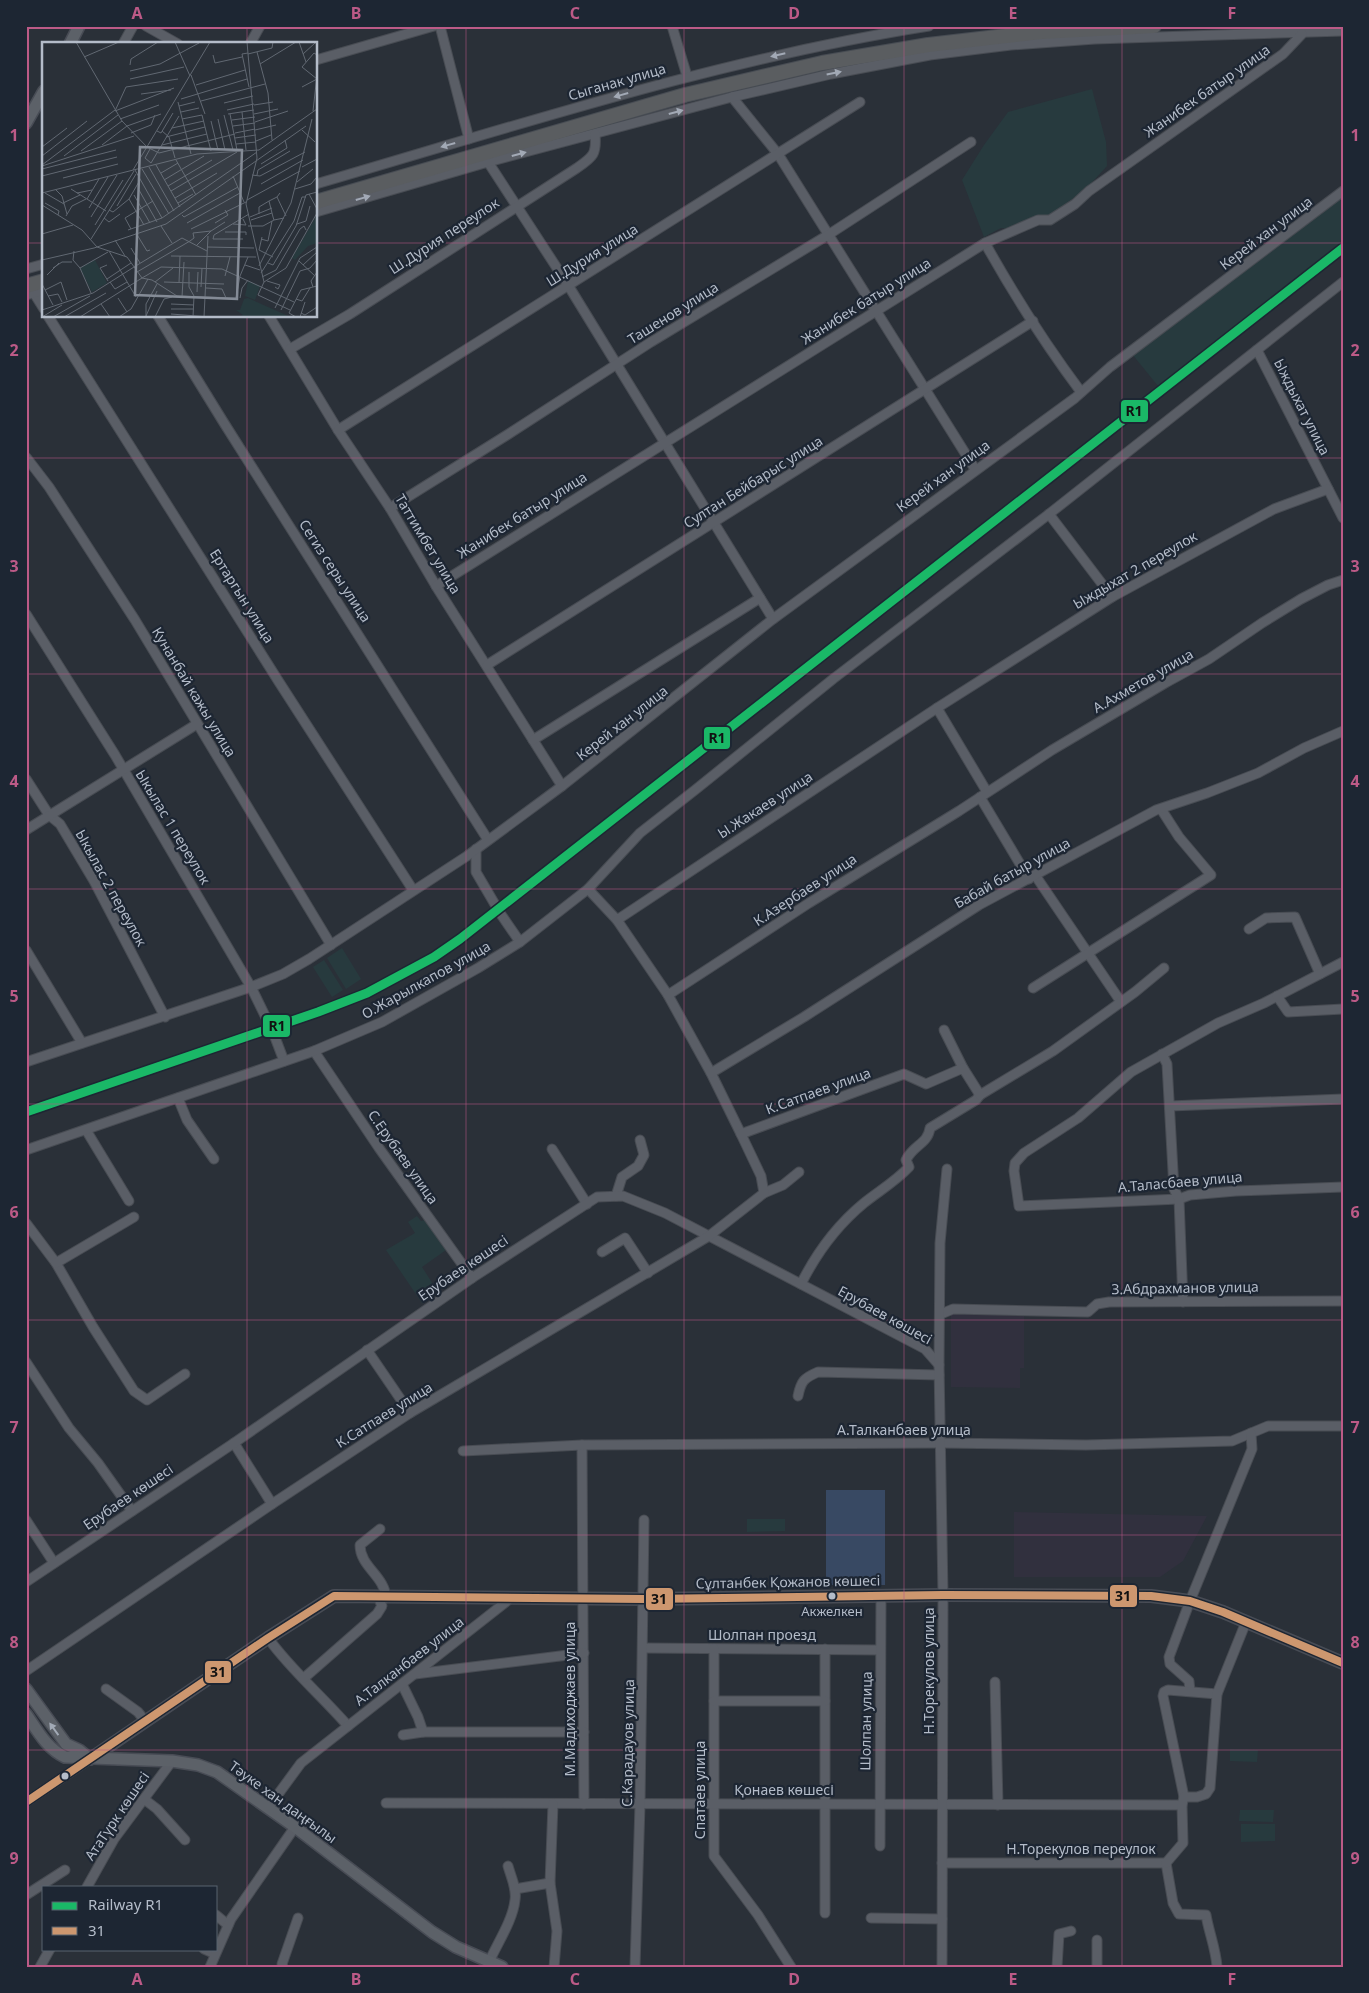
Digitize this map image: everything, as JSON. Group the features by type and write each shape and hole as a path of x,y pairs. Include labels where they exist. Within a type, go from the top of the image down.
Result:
{"highway":[{"path":"318,193 683,88 762,68 927,38 1028,26"},
{"path":"318,201 685,95 822,63 928,45 1032,33 1154,26"},
{"path":"26,277 42,273"},
{"path":"29,291 42,282"}],"main road":[{"path":"71,42 79,26"},
{"path":"26,123 42,95"},
{"name":"Сұлтанбек Қожанов көшесі","path":"90,1760 268,1638 334,1596 644,1599 943,1595 1152,1596 1190,1601 1246,1622 1343,1663"},
{"path":"26,1689 66,1744 78,1750 90,1760"},
{"name":"Тәуке хан даңғылы","path":"26,1714 48,1745 57,1754 65,1758 172,1761 198,1765 217,1772 295,1827 432,1932 456,1947 495,1965"}],"street":[{"path":"124,42 133,26"},
{"path":"146,26 174,42"},
{"path":"251,42 260,26"},
{"path":"318,59 434,26"},
{"path":"440,26 469,139"},
{"path":"672,26 687,76"},
{"name":"Сыганак улица","path":"318,183 687,76 812,47 929,26"},
{"path":"318,211 488,162 732,97 930,55 1012,45 1095,39 1302,34 1343,31"},
{"name":"Жанибек батыр улица","path":"436,586 985,243 1038,220 1050,220 1075,204 1089,190 1283,54 1302,34"},
{"path":"732,97 778,154 975,469"},
{"name":"Ш.Дурия улица","path":"338,430 860,102"},
{"name":"Ш.Дурия переулок","path":"290,349 350,314 589,159 596,150 595,134"},
{"name":"Ташенов улица","path":"390,508 617,364 828,234 971,142"},
{"path":"488,162 568,285 773,619"},
{"name":"Керей хан улица","path":"26,1062 165,1016 283,974 331,945 476,849 562,786 670,703 773,619 1081,392 1110,367 1343,192"},
{"path":"985,243 1007,283 1055,357 1081,392"},
{"path":"26,269 42,265"},
{"name":"О.Жарылкапов улица","path":"26,1150 314,1051 382,1022 520,942 588,889 648,827 833,679 1049,514 1343,282"},
{"path":"29,291 42,290"},
{"path":"29,291 42,307"},
{"name":"Ертаргын улица","path":"49,318 158,492 206,563 279,682 413,890"},
{"name":"Сегиз серы улица","path":"159,318 488,840"},
{"name":"Таттимбет улица","path":"270,318 338,430 390,508 436,586 562,786"},
{"name":"Султан Бейбарыс улица","path":"487,665 1033,321"},
{"name":"Ыждыхат улица","path":"1257,350 1328,489 1339,503 1343,518"},
{"name":"Кунанбай кажы улица","path":"26,457 49,487 135,620 331,945"},
{"name":"Ыждыхат 2 переулок","path":"965,691 1112,597 1274,509 1328,489"},
{"path":"1049,514 1112,597"},
{"name":"А.Ахметов улица","path":"958,811 1052,750 1166,682 1209,659 1262,623 1302,599 1328,585 1343,580"},
{"name":"Керей хан улица","path":"533,740 760,598"},
{"name":"Ыкылас 1 переулок","path":"26,614 123,770 251,986 273,1032 284,1061"},
{"name":"Ы.Жакаев улица","path":"618,920 936,708 965,691"},
{"path":"936,708 983,795 1032,877 1089,953 1120,1002"},
{"path":"26,830 92,791 197,724"},
{"name":"Бабай батыр улица","path":"711,1073 804,1017 979,905 1161,809 1258,773 1304,748 1343,731"},
{"name":"Ыкылас 2 переулок","path":"26,778 49,815 60,824 94,881 165,1016"},
{"path":"1033,988 1211,875 1179,837 1161,809"},
{"name":"К.Азербаев улица","path":"668,995 871,863 958,811"},
{"path":"476,849 476,872 500,914 520,942"},
{"path":"588,889 618,920 668,995 711,1073 741,1134 761,1176 764,1193"},
{"path":"1249,929 1266,918 1295,917 1320,974"},
{"path":"26,950 82,1044"},
{"path":"1183,1302 1179,1199 1174,1189 1167,1064 1162,1054 1218,1023 1277,996 1343,962"},
{"path":"801,1284 827,1239 845,1220 909,1167 906,1160 909,1154 929,1136 930,1128 967,1106 980,1095 1053,1052 1164,968"},
{"path":"1277,996 1288,1012 1343,1009"},
{"path":"944,1030 963,1068 980,1095"},
{"name":"С.Ерубаев улица","path":"314,1051 379,1148 472,1278"},
{"name":"А.Таласбаев улица","path":"1162,1054 1131,1072 1078,1118 1024,1153 1015,1163 1014,1171 1020,1206 1179,1199 1190,1195 1236,1191 1343,1187"},
{"name":"К.Сатпаев улица","path":"741,1134 904,1074 926,1084 963,1068"},
{"path":"178,1098 187,1120 214,1159"},
{"path":"1170,1106 1343,1099"},
{"path":"86,1130 129,1200"},
{"path":"616,1196 622,1177 638,1166 644,1155 640,1140"},
{"path":"552,1149 587,1204"},
{"name":"Н.Торекулов улица","path":"942,1967 943,1595 939,1365 941,1314 940,1242 943,1194 947,1181 947,1169"},
{"name":"К.Сатпаев улица","path":"26,1671 272,1504 410,1414 709,1236 764,1193 783,1186 799,1172"},
{"name":"Ерубаев көшесі","path":"26,1582 234,1443 472,1278 597,1197 624,1196 665,1213 925,1349 939,1365"},
{"path":"56,1263 134,1217"},
{"path":"26,1223 56,1263 92,1327 134,1391 147,1400 185,1374"},
{"path":"602,1252 625,1238 648,1273"},
{"name":"З.Абдрахманов улица","path":"941,1314 953,1309 1088,1312 1097,1304 1109,1302 1343,1301"},
{"path":"367,1350 410,1414"},
{"path":"26,1362 69,1428 98,1463 132,1511"},
{"path":"798,1396 800,1386 806,1377 818,1372 939,1375"},
{"name":"А.Талканбаев улица","path":"463,1451 582,1445 940,1443 1086,1445 1232,1441 1268,1426 1343,1426"},
{"path":"1190,1691 1189,1681 1169,1662 1169,1658 1190,1601 1252,1449 1251,1433"},
{"path":"234,1443 272,1504"},
{"name":"М.Мадиходжаев улица","path":"582,1445 584,1804"},
{"path":"26,1520 54,1563"},
{"name":"С.Карадауов улица","path":"635,1967 640,1804 644,1520"},
{"path":"304,1678 377,1614 382,1606 385,1588 360,1554 360,1545 380,1529"},
{"name":"Шолпан улица","path":"880,1596 880,1846"},
{"name":"А.Талканбаев улица","path":"268,1808 301,1763 511,1598"},
{"name":"Қонаев көшесі","path":"386,1804 998,1804 1183,1801 1206,1794 1210,1788 1217,1694 1246,1622"},
{"path":"268,1638 348,1726"},
{"name":"Шолпан проезд","path":"643,1648 880,1650"},
{"name":"Спатаев улица","path":"714,1649 714,1856 758,1915 791,1967"},
{"path":"825,1649 825,1913"},
{"path":"414,1675 584,1653"},
{"path":"994,1682 998,1804"},
{"path":"402,1684 423,1732"},
{"path":"106,1689 138,1712 145,1721"},
{"path":"1166,1863 1183,1844 1183,1801 1163,1696 1164,1692 1168,1690 1217,1694"},
{"path":"714,1701 825,1701"},
{"path":"403,1735 423,1732 584,1732"},
{"path":"26,1802 90,1760"},
{"name":"АтаТүрк көшесі","path":"88,1886 114,1840 172,1761"},
{"path":"144,1798 157,1809 185,1840"},
{"path":"553,1804 550,1883 557,1931 554,1967"},
{"path":"218,1947 228,1924 295,1827"},
{"name":"Н.Торекулов переулок","path":"942,1863 1166,1863 1174,1903 1179,1914 1206,1915 1216,1952 1217,1967"},
{"path":"495,1965 515,1902 515,1889 508,1866"},
{"path":"26,1895 65,1870"},
{"path":"515,1889 550,1883"},
{"path":"218,1916 228,1924"},
{"path":"283,1967 288,1943 298,1918"},
{"path":"871,1918 942,1918"},
{"path":"1057,1967 1059,1934 1071,1931"},
{"path":"1097,1940 1097,1967"},
{"path":"40,1967 49,1950"},
{"path":"206,1950 215,1954"},
{"path":"210,1967 217,1950"}],"shaded area":[{"path":"951,1314 1024,1315 1024,1368 1020,1368 1020,1388 951,1387"},
{"path":"1014,1512 1207,1516 1183,1561 1160,1577 1014,1577"}],"green space":[{"path":"1092,89 1106,142 1107,166 1085,190 1049,216 1013,229 1001,228 984,237 962,180 1008,112"},
{"path":"1343,195 1343,244 1158,386 1132,354"},
{"path":"342,948 361,979 346,989 327,958"},
{"path":"324,960 343,990 332,997 313,967"},
{"path":"417,1216 421,1221 425,1220 446,1250 422,1267 438,1292 422,1303 386,1250 415,1233 408,1222"},
{"path":"747,1519 785,1519 785,1531 747,1532"},
{"path":"1230,1749 1258,1750 1257,1762 1230,1761"},
{"path":"1240,1810 1274,1810 1273,1822 1239,1821"},
{"path":"1241,1824 1275,1824 1275,1841 1241,1842"}],"water":[{"path":"826,1490 885,1490 885,1585 826,1585"}],"rail line":[{"name":"R1","path":"26,1112 318,1012 367,993 434,957 460,939 1343,248"}],"transit line":[{"name":"31","path":"26,1802 268,1638 334,1596 644,1599 943,1595 1151,1596 1190,1601 1223,1612 1343,1663"}],"place":[{"name":"Акжелкен","path":"832,1596"}]}
